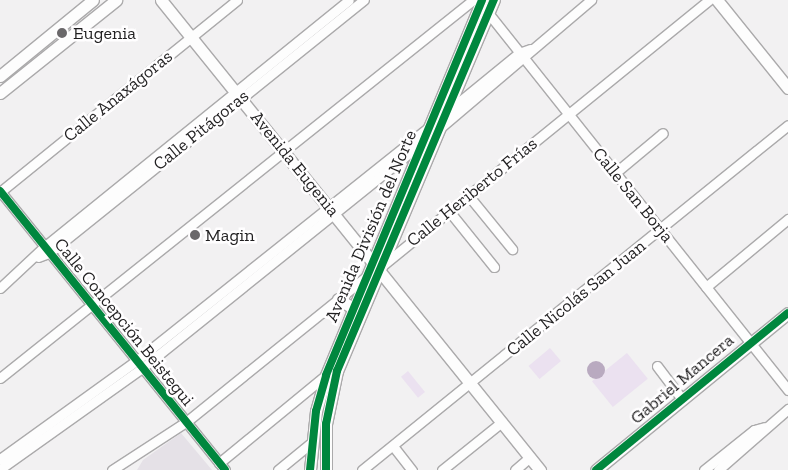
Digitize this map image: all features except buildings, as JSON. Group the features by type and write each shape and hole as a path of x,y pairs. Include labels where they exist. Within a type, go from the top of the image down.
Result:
{"main road":[{"path":"0,76 93,0"},
{"path":"0,93 116,0"},
{"name":"Avenida Eugenia","path":"161,0 377,264 540,470"},
{"name":"Avenida División del Norte","path":"326,470 325,441 332,390 377,264 423,142 447,112 494,0"},
{"path":"717,0 788,88"},
{"name":"Avenida División del Norte","path":"310,470 311,443 326,375 366,277 377,264 435,127 478,1"},
{"path":"338,299 353,308"},
{"name":"Gabriel Mancera","path":"596,470 788,313"}],"street":[{"name":"Calle Anaxágoras","path":"0,192 237,0"},
{"name":"Calle Pitágoras","path":"334,18 349,0"},
{"name":"Calle Pitágoras","path":"0,288 334,18 364,0"},
{"path":"447,112 530,50 591,0"},
{"name":"Calle Heriberto Frías","path":"377,264 449,211 709,0"},
{"name":"Calle San Borja","path":"478,1 788,390"},
{"path":"0,378 285,151 478,1"},
{"path":"1,466 139,364 435,127 521,55"},
{"name":"Calle Nicolás San Juan","path":"367,469 788,125"},
{"path":"615,173 663,133"},
{"path":"332,210 423,142"},
{"name":"Calle Concepción Beistegui","path":"0,192 222,466"},
{"path":"468,195 512,249"},
{"path":"449,211 494,267"},
{"path":"706,287 788,219"},
{"path":"112,470 186,422 366,277"},
{"path":"657,366 682,399"},
{"path":"222,466 326,375"},
{"path":"718,470 759,437 765,427 788,409"},
{"path":"442,470 502,422"},
{"path":"704,470 754,430 765,427"},
{"path":"278,470 311,443"},
{"path":"393,446 412,470"},
{"path":"515,470 530,457"}],"shaded area":[{"path":"550,348 561,361 539,379 529,366"},
{"path":"627,353 648,379 613,407 592,381"},
{"path":"596,361 602,364 605,370 602,376 596,379 590,376 587,370 590,364"},
{"path":"408,371 425,392 418,398 401,377"},
{"path":"181,433 212,470 137,470 143,460"}],"cycle path":[{"path":"310,470 316,411 326,375 482,0"},
{"path":"326,470 326,424 337,371 494,0"},
{"path":"0,191 225,470"},
{"path":"596,470 788,313"}],"place":[{"name":"Eugenia","path":"62,33"},
{"name":"Magin","path":"195,235"}]}
